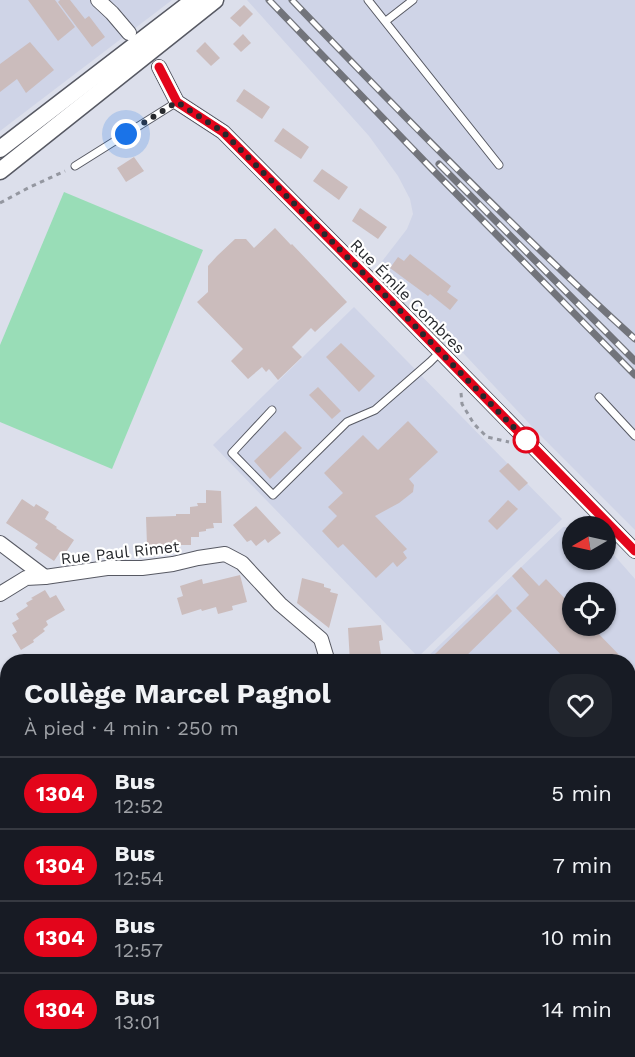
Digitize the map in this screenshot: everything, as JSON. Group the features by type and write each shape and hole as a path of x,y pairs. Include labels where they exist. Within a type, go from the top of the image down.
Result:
{"street":[{"path":"98,0 129,33"},
{"path":"0,149 194,0"},
{"path":"0,171 215,0"},
{"name":"Rue Émile Combres","path":"159,67 177,102 223,132 635,551"},
{"name":"Rue Paul Rimet","path":"0,543 45,577"},
{"name":"Rue Paul Rimet","path":"0,594 26,578 107,568 142,568 225,554 242,563 280,604 321,639 326,654"}],"lane":[{"path":"368,0 500,165"},
{"path":"386,21 413,0"},
{"path":"75,166 177,102"},
{"path":"272,410 232,453 273,495 347,422 375,410 440,352"},
{"path":"599,397 635,436"}],"path":[{"path":"0,204 75,166"},
{"path":"467,379 461,386 462,404 474,424 487,437 508,442 514,441 521,435"}],"shaded area":[{"path":"0,0 172,0 0,131"},
{"path":"247,0 635,0 635,530 539,434 380,264 407,229 413,214 410,199 398,176 369,136"},
{"path":"354,307 562,519 421,654 415,654 213,445"},
{"path":"562,528 562,570 616,570 616,557 635,579 635,654 430,654"}],"green space":[{"path":"64,192 203,250 112,469 0,422 0,345"}],"building":[{"path":"28,0 55,0 75,27 58,41"},
{"path":"70,0 85,19 89,16 105,37 92,47 58,2"},
{"path":"244,5 253,14 240,27 230,18"},
{"path":"243,34 251,43 241,52 233,44"},
{"path":"30,42 54,70 26,93 17,79 0,92 0,64"},
{"path":"205,42 220,58 211,66 196,51"},
{"path":"244,89 270,107 262,119 236,101"},
{"path":"283,128 309,147 301,159 274,141"},
{"path":"134,157 144,171 126,182 117,168"},
{"path":"322,169 348,187 339,200 313,181"},
{"path":"360,208 387,227 378,239 352,221"},
{"path":"275,228 347,302 315,332 311,328 292,347 302,357 278,380 269,369 266,372 262,367 248,379 231,361 243,349 197,302 208,292 208,266 217,256 235,239 246,239 254,248"},
{"path":"410,254 451,286 447,292 458,300 450,310 390,268 398,257 404,261"},
{"path":"341,343 375,376 359,392 326,357"},
{"path":"318,387 341,411 332,419 309,395"},
{"path":"408,421 438,452 409,479 414,485 413,492 399,503 375,516 407,549 403,552 407,558 397,567 393,562 376,578 343,544 338,548 322,531 337,516 328,507 343,493 324,473 363,435 378,450"},
{"path":"285,431 302,448 270,479 254,461"},
{"path":"508,463 528,483 519,491 499,471"},
{"path":"206,490 221,491 222,523 213,523 214,528 199,532 199,537 191,537 191,545 168,545 169,550 155,550 155,545 147,545 146,517 190,514 190,507 198,506 197,503 206,503"},
{"path":"22,499 34,507 36,504 49,512 45,519 74,540 64,555 60,552 54,561 35,548 38,544 6,523"},
{"path":"508,500 518,509 497,530 488,521"},
{"path":"256,506 281,533 268,543 265,539 256,546 251,540 247,542 233,525"},
{"path":"521,567 539,586 546,579 562,596 562,636 601,636 618,654 560,654 516,608 529,595 512,576"},
{"path":"240,575 247,602 232,606 233,610 218,614 216,607 182,615 177,598 183,596 180,586 202,579 203,584"},
{"path":"302,578 324,584 324,587 331,589 330,592 338,594 329,628 297,603"},
{"path":"45,590 50,598 56,595 65,610 46,621 48,625 43,629 45,631 21,650 12,635 17,632 12,623 19,619 16,614 28,606 26,603 33,599 31,598"},
{"path":"497,594 512,611 468,654 435,654"},
{"path":"381,625 383,640 379,641 381,654 350,654 348,628"}],"railway":[{"path":"269,0 635,375"},
{"path":"292,0 460,172 635,339"},
{"path":"439,164 635,361"}],"bus line":[{"name":"1304","path":"159,67 177,102 223,132 635,551"}],"route":[{"path":"126,134 177,102 223,132 526,440"}]}
